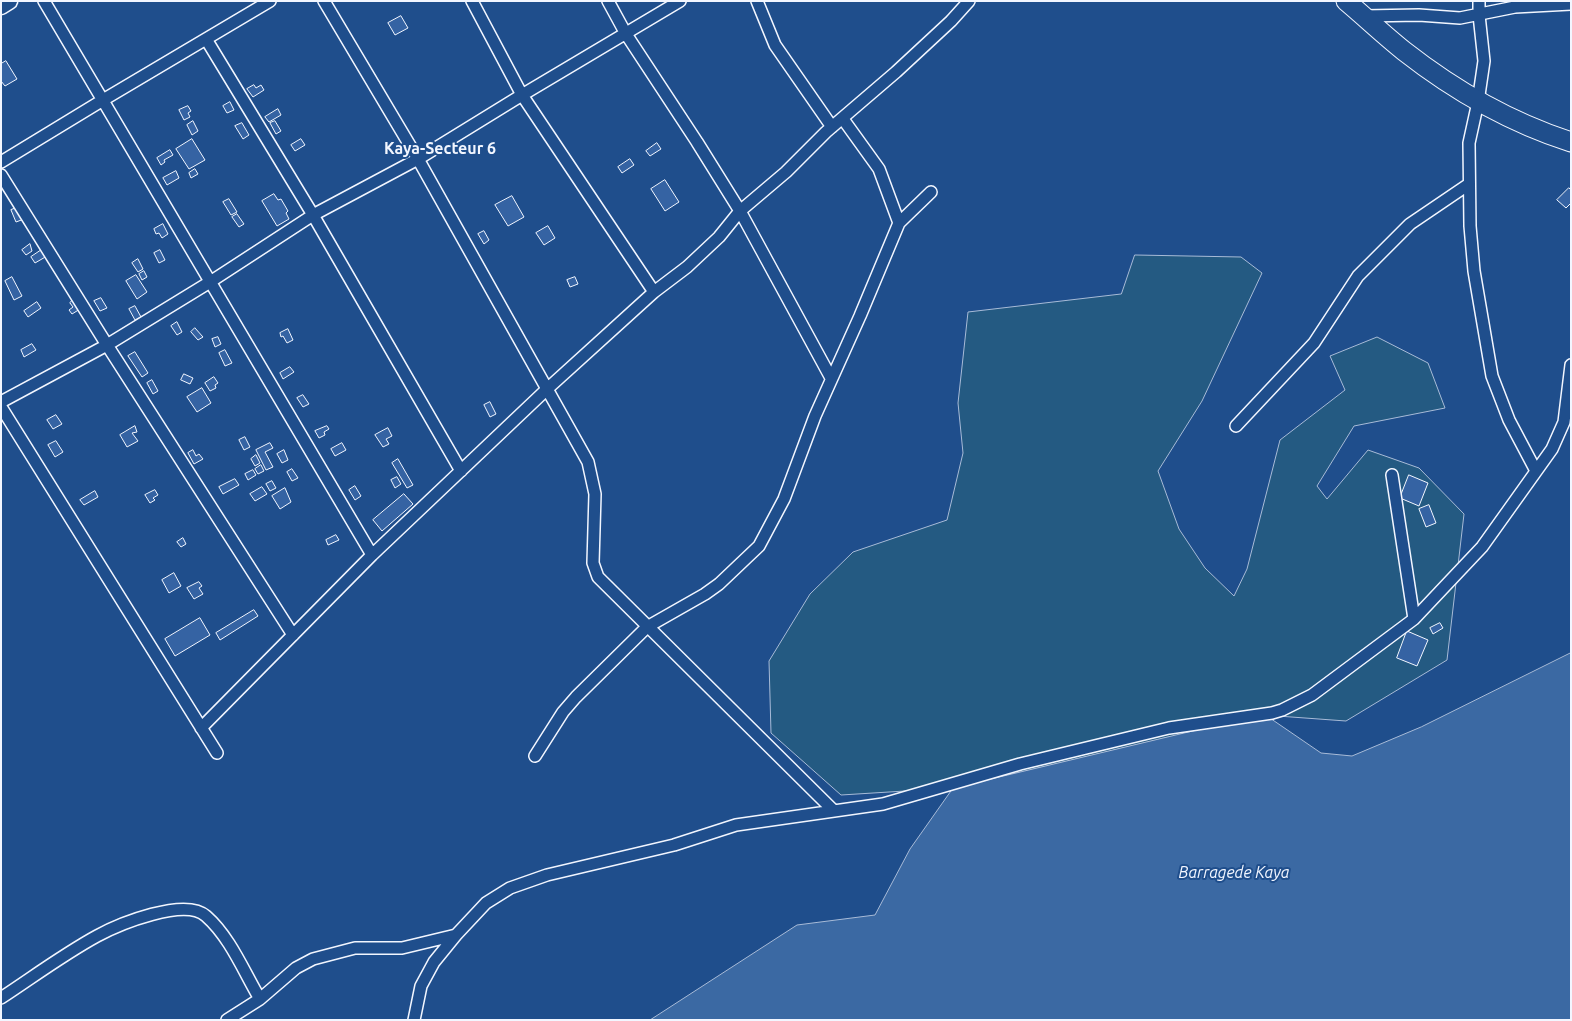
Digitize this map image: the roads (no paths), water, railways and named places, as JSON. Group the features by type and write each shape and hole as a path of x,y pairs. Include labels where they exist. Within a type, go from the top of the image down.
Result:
{"main road":[{"path":"1,6 9,1"},
{"path":"1346,1 1404,51 1478,102 1521,124 1571,142"}],"street":[{"path":"44,1 372,555"},
{"path":"1,162 270,1"},
{"path":"324,1 418,159 588,462 595,494 593,563 598,577 834,810"},
{"path":"472,1 522,95 654,292"},
{"path":"608,1 626,34 740,211 831,378"},
{"path":"1,402 107,345 210,282 313,215 418,159 680,1"},
{"path":"757,1 776,45 832,128"},
{"path":"201,728 372,555 546,390 654,292 687,267 719,237 740,211 896,72 951,21 968,1"},
{"path":"1479,1 1484,61 1469,143 1470,226 1474,271 1492,376 1509,420 1536,471"},
{"path":"1364,16 1419,15 1460,18 1515,7 1571,4"},
{"path":"206,39 313,215 461,471"},
{"path":"843,118 879,169 899,223"},
{"path":"1,175 107,345 293,635"},
{"path":"1236,426 1314,343 1358,276 1410,224 1469,184"},
{"path":"535,756 563,712 576,697 647,627 719,584 759,546 784,499 815,416 899,223 932,192"},
{"path":"414,1020 421,986 434,962 486,903 510,888 547,875 674,844 736,825 883,804 1020,764 1169,728 1282,710 1312,695 1414,619 1482,546 1552,449 1564,422 1571,365"},
{"path":"1,407 216,753"},
{"path":"1392,475 1414,619"},
{"path":"1,998 98,935 137,919 174,910 191,909 205,915 225,940 260,999"},
{"path":"227,1020 260,999 296,968 313,959 355,948 402,948 456,935"}],"water":[{"name":"Barragede Kaya","path":"1571,653 1571,1020 650,1020 797,925 875,915 910,849 953,788 1264,714 1321,753 1352,756 1421,727"}],"district":[{"name":"Kaya-Secteur 6","path":"440,149"}]}
